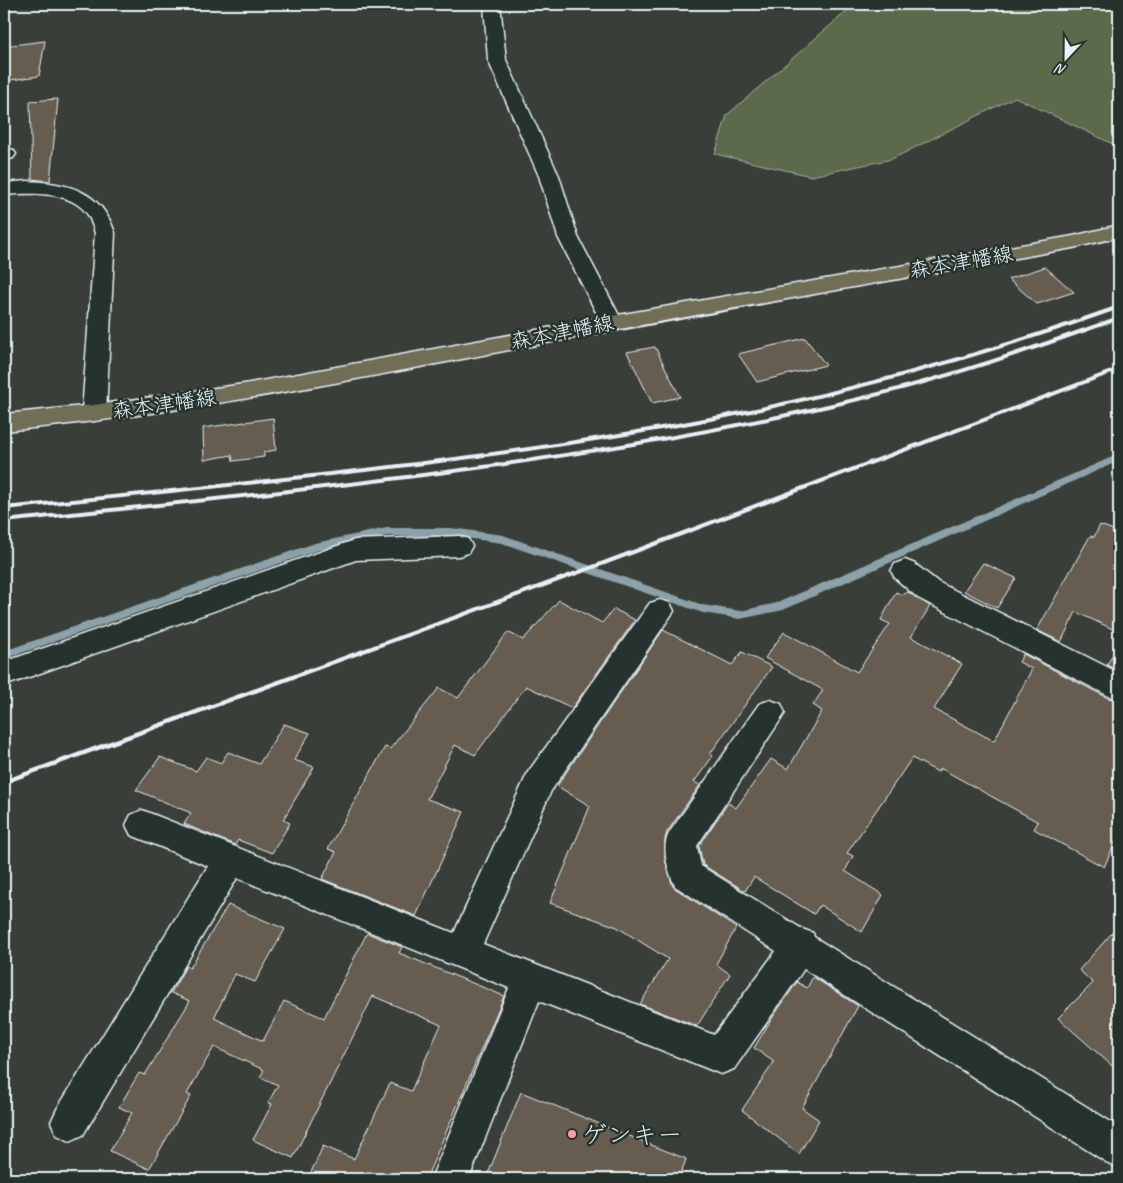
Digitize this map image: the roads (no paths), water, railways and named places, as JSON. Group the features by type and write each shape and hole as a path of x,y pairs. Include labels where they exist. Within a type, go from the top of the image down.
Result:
{"main road":[{"name":"森本津幡線","path":"4,423 94,413 244,392 612,323 1073,242 1119,231"}],"street":[{"path":"492,4 497,60 549,176 568,237 612,323"},
{"path":"4,189 37,188 64,192 82,200 93,208 101,220 105,232 94,413"},
{"path":"4,674 355,550 459,546"},
{"path":"904,571 928,590 1119,687"},
{"path":"462,953 539,782 660,611"},
{"path":"770,712 680,843 687,874 1119,1149"},
{"path":"142,825 721,1056 801,945"},
{"path":"70,1122 230,860"},
{"path":"450,1179 530,980"}],"waterway":[{"path":"4,655 318,546 387,532 451,532 503,539 703,609 740,615 779,607 1119,457"}],"railway":[{"path":"4,508 379,469 566,444 659,428 798,401 891,378 1028,338 1119,307"},
{"path":"4,521 328,487 543,458 650,441 757,421 896,390 992,361 1119,318"},
{"path":"298,675 604,563 1119,369"},
{"path":"4,782 301,674"}],"place":[{"name":"ゲンキー","path":"572,1134"}]}
